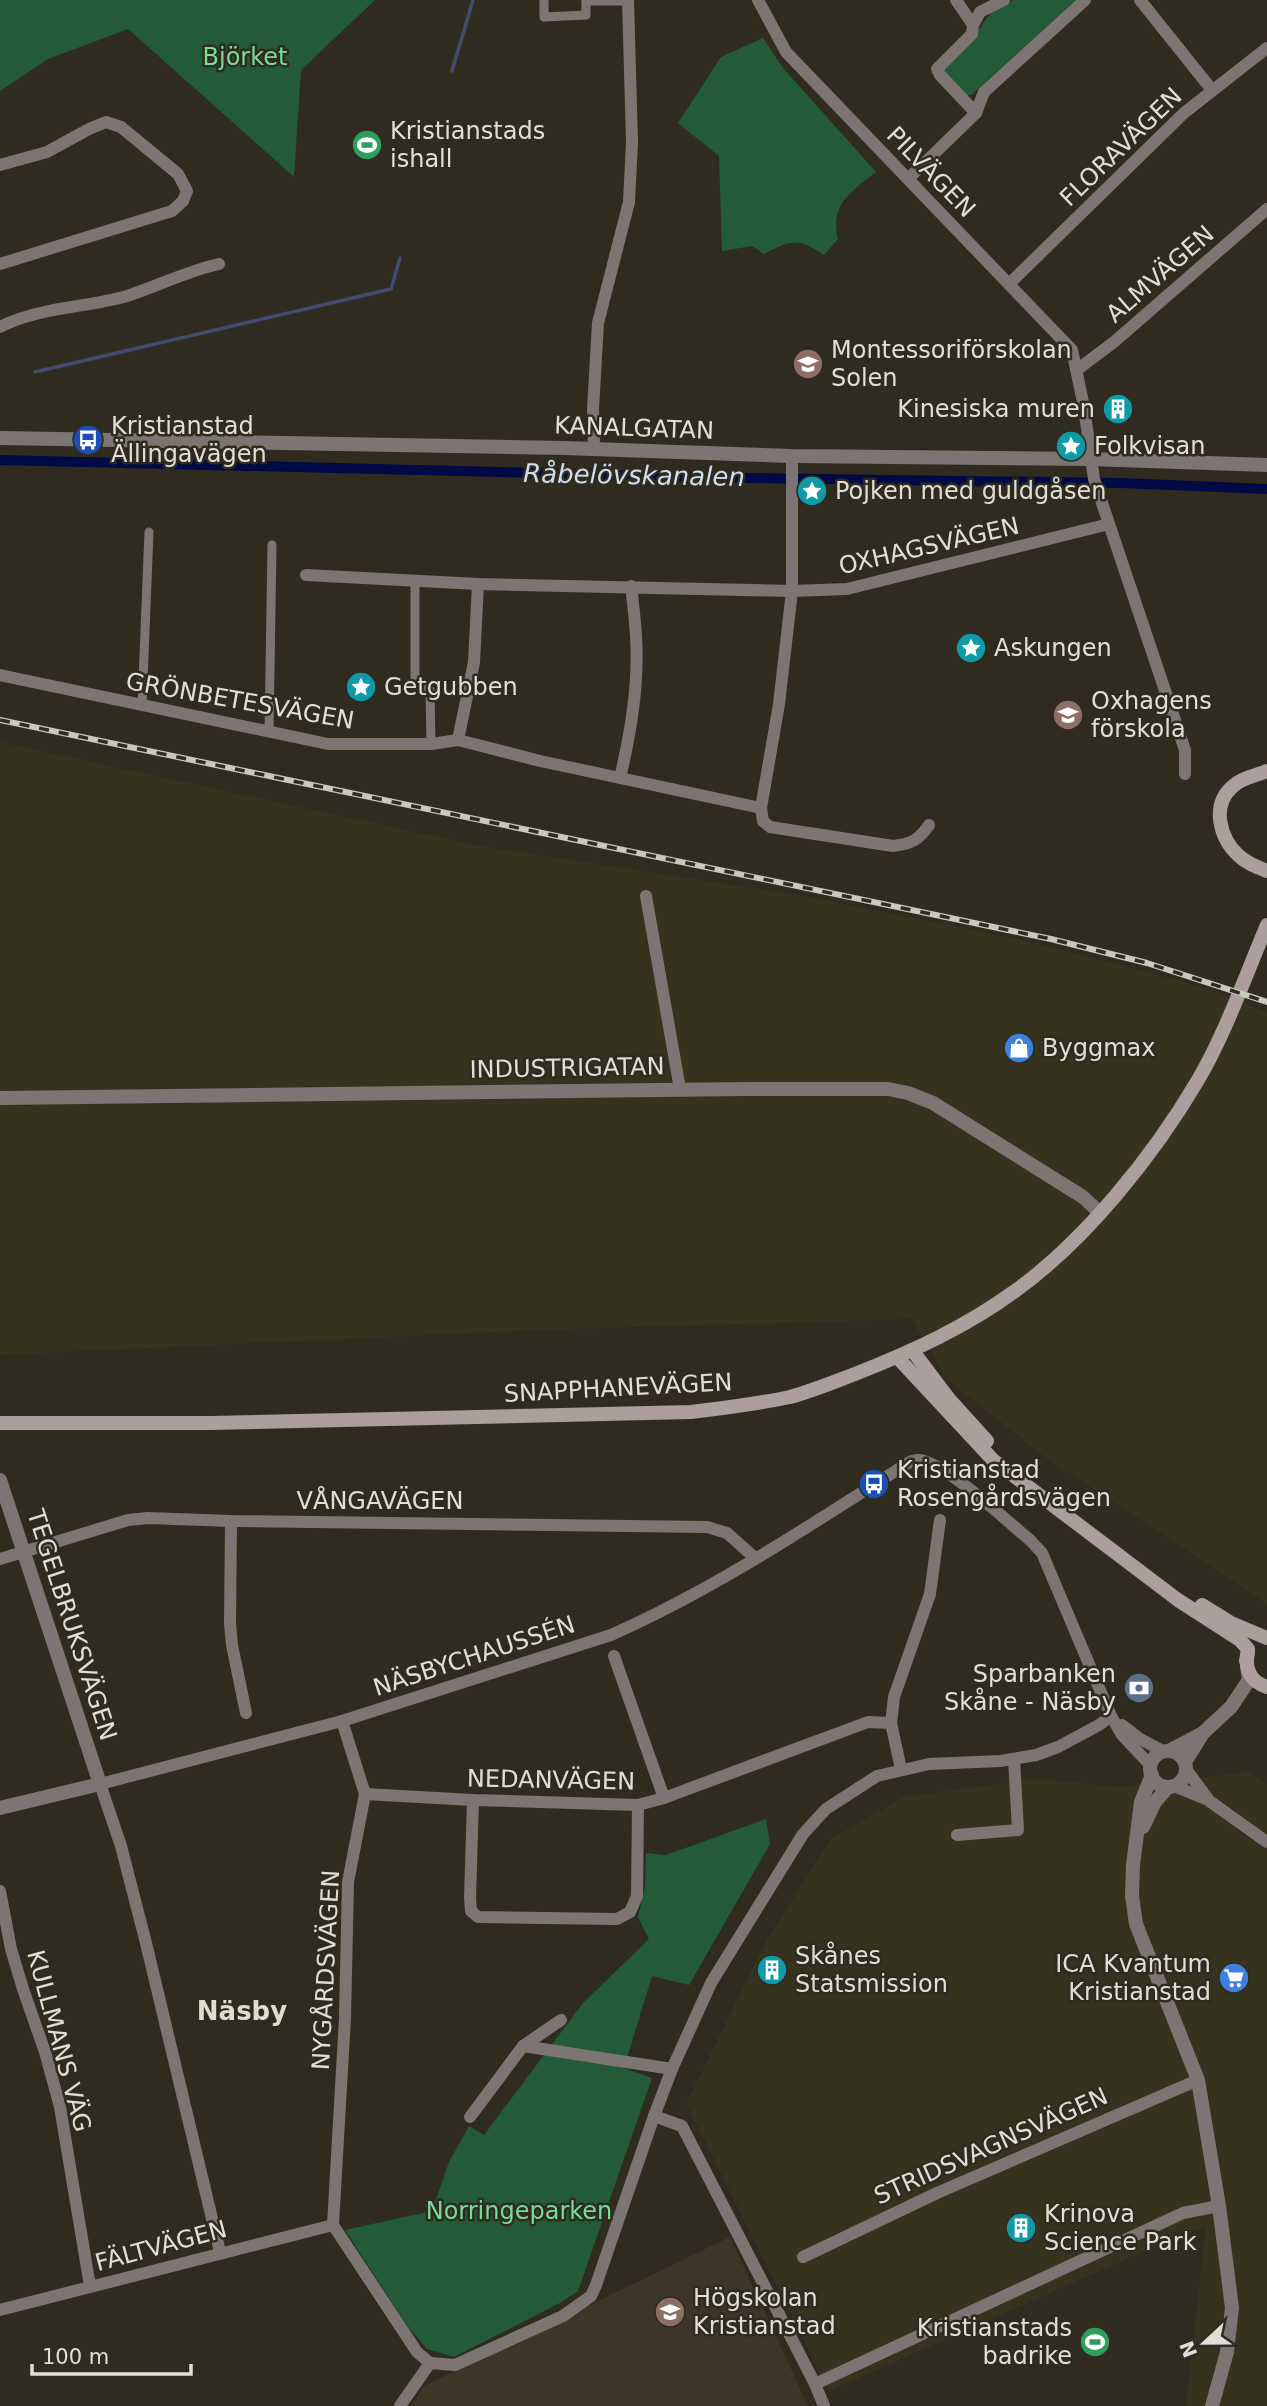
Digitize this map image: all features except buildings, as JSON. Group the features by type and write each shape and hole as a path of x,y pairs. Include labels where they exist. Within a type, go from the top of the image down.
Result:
{"main road":[{"path":"1263,775 1242,780 1230,788 1222,803 1220,817 1225,838 1237,855 1267,871"},
{"name":"SNAPPHANEVÄGEN","path":"0,1423 225,1423 691,1412 738,1407 792,1396 897,1357 962,1325 1015,1291 1059,1255 1099,1212 1151,1150 1184,1103 1208,1061 1259,950 1267,925"},
{"path":"912,1350 949,1399 1030,1489"},
{"path":"897,1357 993,1460 1206,1619 1240,1640 1248,1649 1247,1664 1250,1675 1264,1686"},
{"path":"1108,1547 1170,1582 1231,1623 1267,1638"},
{"path":"1247,1664 1253,1646 1267,1638"}],"street":[{"path":"544,0 544,17 586,15 586,0 628,0 632,142 629,202 598,323 593,409 594,449"},
{"name":"PILVÄGEN","path":"758,0 786,52 1072,350 1078,369"},
{"path":"956,0 972,25"},
{"path":"976,113 937,69 972,34 972,25 980,12 1004,0"},
{"path":"908,179 976,113 984,92 1085,0"},
{"path":"1140,0 1212,90"},
{"name":"FLORAVÄGEN","path":"1010,283 1184,113 1267,48"},
{"path":"0,165 47,152 106,122 121,127 178,174 187,191 183,201 172,211 0,264"},
{"name":"ALMVÄGEN","path":"1078,369 1114,342 1267,209"},
{"path":"0,327 33,314 86,306 127,296 193,270 219,264"},
{"path":"1078,369 1094,479 1185,750 1185,774"},
{"name":"KANALGATAN","path":"0,438 594,449 792,456 1090,459 1267,465"},
{"path":"792,456 792,591 779,704 761,808 763,821 770,827 892,846 907,844 920,838 929,825"},
{"name":"OXHAGSVÄGEN","path":"306,575 478,584 792,591 846,589 1109,524"},
{"path":"142,705 149,532"},
{"path":"269,732 272,545"},
{"path":"415,581 415,685 429,690 430,744"},
{"path":"458,740 474,662 478,584"},
{"path":"620,778 632,726 636,677 636,636 631,586"},
{"name":"GRÖNBETESVÄGEN","path":"0,675 328,744 430,744 458,740 761,808"},
{"path":"646,896 680,1089"},
{"name":"INDUSTRIGATAN","path":"0,1098 680,1089 888,1089 908,1093 945,1110 1083,1197 1099,1212"},
{"name":"NÄSBYCHAUSSÉN","path":"0,1808 342,1721 611,1635 653,1616 754,1558 912,1460 925,1461 944,1471 1030,1540 1042,1553 1111,1716"},
{"name":"TEGELBRUKSVÄGEN","path":"0,1480 100,1784"},
{"name":"VÅNGAVÄGEN","path":"0,1559 128,1520 148,1517 231,1521 707,1527 727,1533 754,1558"},
{"path":"901,1769 891,1724 894,1697 930,1594 940,1520"},
{"path":"231,1521 230,1623 246,1713"},
{"path":"614,1656 664,1798"},
{"path":"1212,2406 1227,2352 1231,2308 1219,2206 1198,2080 1136,1924 1132,1896 1133,1865 1141,1801 1155,1757 1203,1733 1231,1707 1249,1680 1247,1664"},
{"path":"1231,1707 1264,1686"},
{"path":"1111,1716 1140,1739 1166,1751 1176,1752 1208,1800"},
{"path":"333,2225 417,2352 430,2363 455,2365 564,2316 592,2296 654,2116 711,1983 803,1835 826,1810 877,1776 929,1764 1014,1759 1036,1755 1058,1747 1111,1716"},
{"path":"1111,1716 1158,1783 1208,1800 1267,1842"},
{"name":"NYGÅRDSVÄGEN","path":"333,2225 345,2018 348,1882 365,1794 342,1721"},
{"name":"NEDANVÄGEN","path":"365,1794 638,1805 664,1798 868,1722 891,1724"},
{"path":"1138,1838 1155,1802 1171,1786 1183,1779 1186,1766 1203,1733"},
{"path":"957,1835 1018,1830 1014,1759"},
{"path":"100,1784 124,1859 220,2252"},
{"path":"474,1800 470,1898 471,1911 478,1917 617,1919 630,1912 637,1896 638,1805"},
{"name":"KULLMANS VÄG","path":"0,1891 20,1980 60,2106 76,2215 90,2286"},
{"path":"470,2117 523,2046 562,2020"},
{"path":"523,2046 672,2069"},
{"name":"STRIDSVAGNSVÄGEN","path":"803,2257 937,2193 1198,2080"},
{"path":"654,2116 682,2126 824,2406"},
{"path":"815,2384 1184,2213 1219,2206"},
{"name":"FÄLTVÄGEN","path":"0,2310 333,2225"},
{"path":"400,2406 430,2363"}],"shaded area":[{"path":"0,742 480,846 792,894 1017,939 1208,988 1267,1012 1267,1604 1045,1457 946,1378 912,1319 538,1330 0,1355"},
{"path":"1249,1772 1267,1784 1267,2406 1186,2406 1206,2227 1165,2242 829,2391 686,2103 768,1938 831,1839 904,1797 1034,1779 1120,1787"},
{"name":"Högskolan Kristianstad","path":"730,2237 808,2406 411,2406 424,2386"}],"green space":[{"name":"Björket","path":"0,0 375,0 301,70 294,177 128,29 48,59 0,91"},
{"path":"1014,0 1076,0 971,95 966,95 945,73 943,67 974,36 992,11"},
{"path":"763,38 783,68 876,172 851,192 840,207 836,227 838,239 824,255 801,243 788,243 764,254 752,246 722,251 719,156 678,123 721,57"},
{"name":"Norringeparken","path":"766,1819 770,1844 689,1985 652,1976 624,2068 652,2078 578,2291 560,2303 454,2357 427,2349 406,2324 345,2230 432,2211 449,2162 469,2126 484,2135 583,2003 649,1939 638,1917 645,1887 646,1853 666,1855"}],"waterway":[{"path":"452,71 473,0"},
{"path":"35,372 391,289 400,258"},
{"name":"Råbelövskanalen","path":"0,460 747,478 1120,483 1267,489"}],"railway":[{"path":"0,720 1051,939 1147,963 1267,1002"}],"place":[{"name":"Kristianstads ishall","path":"367,145"},
{"name":"Montessoriförskolan Solen","path":"808,364"},
{"name":"Kinesiska muren","path":"1118,409"},
{"name":"Kristianstad Ällingavägen","path":"88,440"},
{"name":"Folkvisan","path":"1071,446"},
{"name":"Pojken med guldgåsen","path":"812,491"},
{"name":"Askungen","path":"971,648"},
{"name":"Getgubben","path":"361,687"},
{"name":"Oxhagens förskola","path":"1068,715"},
{"name":"Byggmax","path":"1019,1048"},
{"name":"Kristianstad Rosengårdsvägen","path":"874,1484"},
{"name":"Sparbanken Skåne - Näsby","path":"1139,1688"},
{"name":"Skånes Statsmission","path":"772,1970"},
{"name":"ICA Kvantum Kristianstad","path":"1234,1978"},
{"name":"Krinova Science Park","path":"1021,2228"},
{"name":"Högskolan Kristianstad","path":"670,2312"},
{"name":"Kristianstads badrike","path":"1095,2342"}],"district":[{"name":"Näsby","path":"242,2011"}]}
